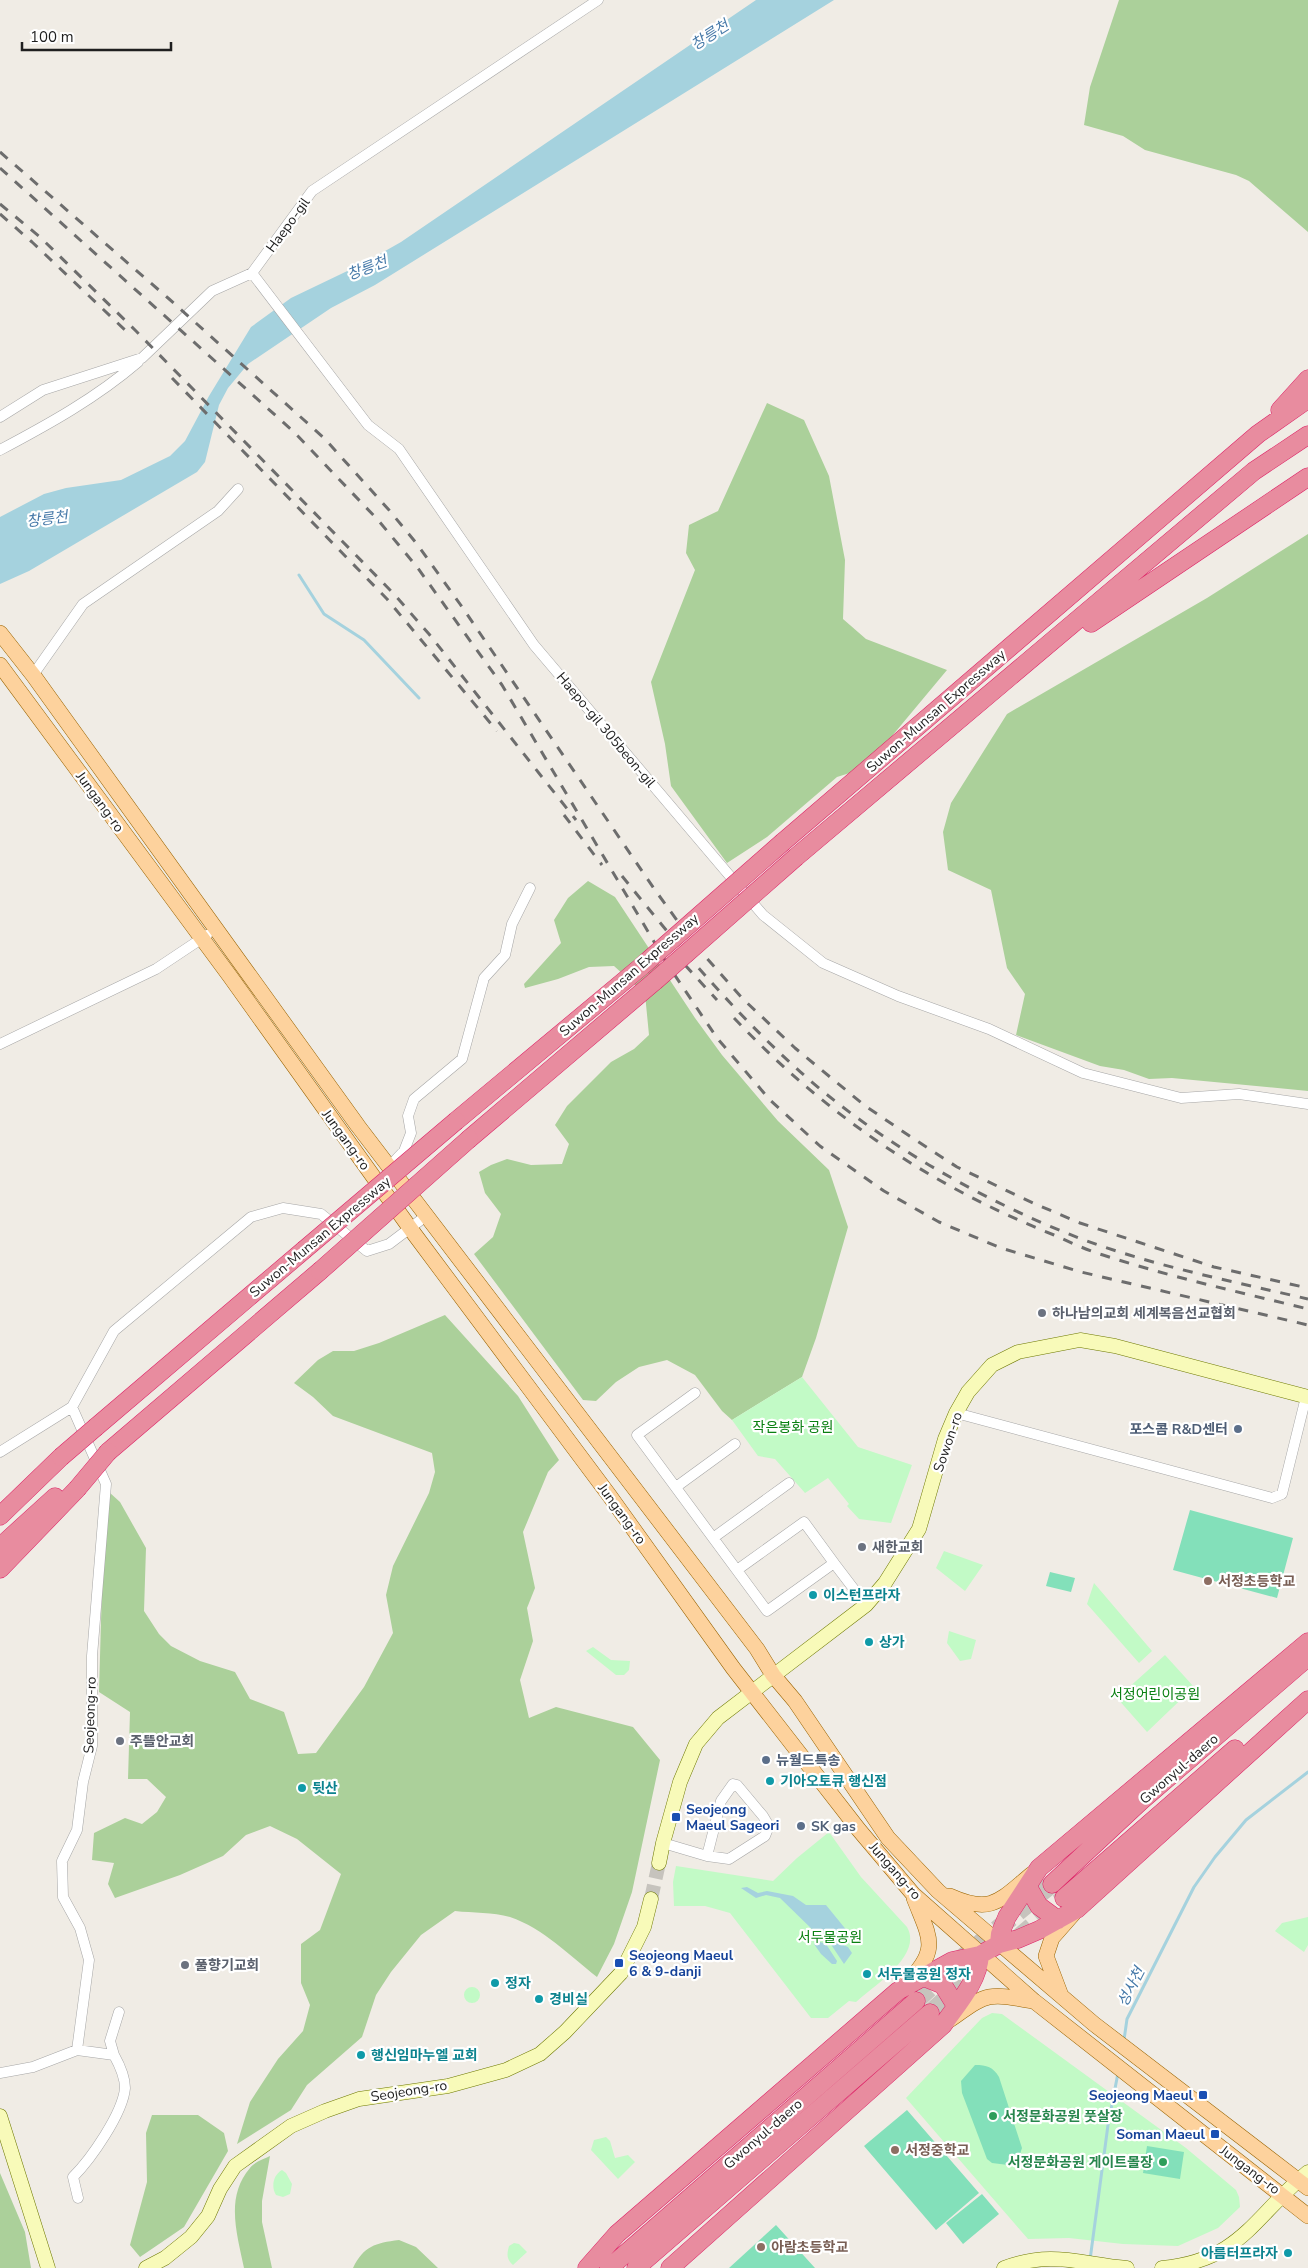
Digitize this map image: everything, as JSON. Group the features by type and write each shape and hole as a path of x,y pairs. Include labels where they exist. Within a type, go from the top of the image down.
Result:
{"highway":[{"name":"Suwon-Munsan Expressway","path":"1258,434 1308,379"},
{"name":"Suwon-Munsan Expressway","path":"0,1516 61,1457 456,1121 642,966 783,842 1258,434 1308,399"},
{"name":"Suwon-Munsan Expressway","path":"0,1547 320,1271 469,1138 655,981 796,857 1016,674 1254,471 1308,435"},
{"name":"Suwon-Munsan Expressway","path":"1016,674 1308,478"},
{"path":"0,1501 44,1473"},
{"path":"0,1569 74,1484"},
{"path":"999,1944 1000,1934 1007,1918 1039,1868 1308,1642"},
{"name":"Gwonyul-daero","path":"1052,1884 1141,1801 1308,1657"},
{"name":"Gwonyul-daero","path":"1070,1904 1308,1686"},
{"path":"587,2268 617,2234 898,1990 952,1961 980,1955 999,1944 1018,1939 1058,1920 1070,1904 1308,1700"},
{"path":"1028,1887 1039,1906 1058,1920"},
{"path":"670,2268 937,2019 956,2006 977,1972 980,1955"},
{"path":"921,1976 943,1985 956,2006"},
{"name":"Gwonyul-daero","path":"609,2268 916,2001"},
{"name":"Gwonyul-daero","path":"636,2268 937,2019"}],"main road":[{"name":"Jungang-ro","path":"0,633 33,675 389,1167 757,1650 773,1675 795,1701 888,1838 938,1890 1094,2024 1148,2066 1305,2180"},
{"name":"Jungang-ro","path":"0,665 752,1693 859,1830 913,1894 980,1955 1034,2001 1257,2178 1282,2194 1308,2216"},
{"name":"Sowon-ro","path":"752,1693 866,1605 885,1583 919,1529 945,1439 956,1413 968,1392 992,1365 1018,1352 1080,1340 1115,1346 1307,1397"},
{"path":"659,1863 662,1843 680,1782 696,1744 718,1718 752,1693"},
{"path":"938,1890 965,1903 986,1906 998,1901 1039,1868"},
{"path":"898,1990 924,1962 930,1944 929,1935 913,1894"},
{"name":"Seojeong-ro","path":"146,2268 165,2258 191,2237 208,2216 220,2189 236,2166 292,2126 325,2111 359,2099 448,2086 506,2070 540,2054 565,2032 621,1973 644,1926 651,1899"},
{"path":"1062,1997 1046,1956 1052,1938 1070,1904"},
{"path":"937,2019 992,1995 1034,2001"},
{"path":"0,2116 48,2268"},
{"path":"1162,2268 1183,2267 1214,2255 1239,2240 1258,2222 1282,2194 1305,2180"},
{"path":"1004,2268 1020,2262 1056,2259 1127,2268"}],"street":[{"name":"Haepo-gil","path":"0,417 43,390 142,358 212,291 252,273 312,191 598,0"},
{"name":"Haepo-gil 305beon-gil","path":"252,273 368,425 399,449 534,645 763,914 822,963 898,996 989,1030 1083,1073 1181,1098 1239,1094 1308,1104"},
{"path":"0,450 66,414 114,383 142,358"},
{"path":"33,675 83,604 218,511 238,489"},
{"name":"Jungang-ro","path":"389,1167 404,1151 411,1133 408,1116 414,1100 462,1059 484,978 505,955 512,924 530,888"},
{"path":"0,1044 156,969 216,929"},
{"path":"0,1452 72,1408 114,1331 251,1217 283,1208 321,1214 367,1251 389,1244 426,1216"},
{"path":"695,1393 637,1435 767,1612 834,1563"},
{"path":"956,1413 1272,1498 1282,1494 1307,1397"},
{"name":"Seojeong-ro","path":"72,1408 106,1484 92,1656 92,1746 83,1782 77,1830 62,1861 63,1896 80,1928 89,1960 77,2050"},
{"path":"676,1487 735,1444"},
{"path":"713,1538 789,1483"},
{"path":"736,1570 804,1522 866,1605"},
{"path":"662,1843 707,1856 729,1859 757,1842 768,1831 769,1826 737,1784 733,1784 721,1801 707,1856"},
{"path":"78,2198 73,2177 86,2164 116,2116 125,2087 110,2040 119,2012"},
{"path":"0,2073 33,2068 77,2050 114,2055"}],"green space":[{"path":"1119,0 1308,0 1308,232 1249,181 1236,175 1145,150 1123,136 1084,125 1090,87"},
{"path":"767,403 804,420 829,476 845,560 843,619 866,639 947,670 887,742 856,771 837,777 767,837 727,863 671,786 665,744 651,682 695,570 686,553 689,525 718,511"},
{"path":"1308,534 1308,1091 1172,1078 1149,1079 1124,1070 1100,1066 1016,1035 1025,994 1007,968 991,890 948,870 943,832 951,803 1007,714 1207,598"},
{"path":"588,881 615,897 695,1018 722,1055 778,1121 829,1170 848,1227 816,1338 802,1377 732,1420 722,1411 695,1375 667,1360 639,1367 616,1382 596,1401 583,1400 474,1254 493,1237 501,1214 485,1193 479,1172 507,1159 531,1165 562,1164 569,1144 555,1125 567,1106 611,1062 634,1049 649,1035 645,994 614,966 589,967 558,979 525,988 524,984 561,943 554,920 568,898"},
{"path":"445,1315 518,1396 559,1460 548,1472 523,1532 535,1588 527,1608 533,1641 520,1680 529,1718 556,1707 633,1727 660,1760 632,1892 614,1944 597,1977 556,1943 522,1922 497,1914 455,1911 421,1935 391,1972 376,1995 362,2037 307,2085 291,2110 237,2144 250,2102 278,2059 303,2031 310,2005 301,1983 301,1944 320,1930 341,1874 297,1839 270,1826 246,1835 223,1856 180,1875 115,1898 108,1884 114,1863 92,1860 94,1833 125,1818 142,1824 157,1812 166,1797 147,1779 128,1779 130,1712 99,1692 102,1586 109,1492 120,1502 146,1548 144,1611 159,1634 171,1646 200,1661 235,1672 250,1699 284,1712 298,1754 316,1753 364,1687 393,1633 386,1595 393,1566 429,1493 435,1472 432,1453 333,1416 313,1397 294,1383 318,1360 333,1351 354,1351 379,1343"},
{"name":"작은봉화 공원","path":"802,1377 858,1447 912,1465 891,1523 859,1519 847,1506 849,1504 828,1478 805,1493 775,1459 758,1456 732,1420"},
{"path":"1190,1510 1293,1538 1277,1598 1173,1570"},
{"path":"944,1551 983,1565 965,1591 936,1568"},
{"path":"1050,1572 1075,1578 1071,1592 1046,1586"},
{"path":"1094,1583 1152,1651 1139,1663 1087,1604"},
{"path":"949,1631 976,1640 971,1659 960,1661 947,1643"},
{"path":"593,1647 611,1660 630,1661 629,1670 624,1675 616,1675 586,1651"},
{"name":"서정어린이공원","path":"1165,1655 1194,1687 1147,1732 1117,1698"},
{"name":"서두물공원","path":"829,1832 861,1877 907,1927 910,1938 903,1959 895,1969 856,2002 849,2001 828,2018 811,2018 730,1913 705,1906 674,1906 673,1882 676,1866 773,1881 797,1858"},
{"path":"1308,1917 1308,1945 1304,1952 1275,1931 1282,1923"},
{"path":"472,1987 478,1989 480,1995 478,2001 472,2003 466,2001 464,1995 466,1989"},
{"path":"992,2013 1002,2014 1186,2148 1236,2190 1240,2207 1218,2228 1178,2246 1123,2244 1069,2238 1028,2239 906,2098 982,2018"},
{"path":"975,2065 989,2067 999,2077 1022,2148 1020,2154 1008,2165 992,2163 987,2159 962,2093 961,2081"},
{"path":"907,2110 979,2193 936,2230 864,2146"},
{"path":"152,2115 198,2115 224,2133 228,2151 184,2227 140,2257 130,2245 147,2182 146,2133"},
{"path":"606,2137 610,2141 615,2158 628,2155 635,2162 618,2179 591,2150 594,2140"},
{"name":"서정문화공원 게이트볼장","path":"1147,2146 1184,2152 1180,2179 1143,2173"},
{"path":"270,2156 262,2201 262,2222 272,2268 244,2268 236,2229 235,2203 242,2179 252,2166"},
{"path":"282,2170 286,2173 292,2184 290,2194 283,2197 276,2195 273,2185 275,2178"},
{"path":"0,2173 25,2232 31,2268 0,2268"},
{"path":"982,2194 999,2214 963,2244 946,2223"},
{"path":"776,2225 815,2268 729,2268"},
{"path":"399,2240 416,2247 438,2268 353,2268 366,2250 377,2244"},
{"path":"514,2243 519,2244 527,2252 513,2265 509,2261 508,2254 509,2246"}],"water":[{"name":"창릉천","path":"756,0 834,0 375,285 331,308 248,364 228,388 219,405 205,462 197,472 29,571 0,584 0,517 44,494 66,488 121,480 170,456 185,441 209,396 251,327 291,298 364,263 401,242"},
{"path":"747,1887 758,1893 767,1891 793,1896 806,1905 826,1905 848,1932 843,1932 841,1944 848,1947 852,1953 844,1964 828,1940 818,1935 780,1898 766,1895 756,1898 741,1888"},
{"path":"817,1941 826,1944 837,1961 836,1964 832,1964 821,1954 814,1944"}],"waterway":[{"path":"299,575 324,614 364,640 419,698"},
{"name":"성사천","path":"1124,2040 1127,2019 1194,1887 1215,1857 1246,1820 1308,1772"},
{"name":"성사천","path":"1090,2260 1108,2125 1118,2073"}],"tunnel":[{"path":"651,1899 659,1863"},
{"path":"916,2001 962,1958 1052,1884"},
{"path":"1018,1938 1064,1898"},
{"path":"930,2013 976,1972"}],"railway":[{"path":"0,152 168,298 324,438 389,510 417,544 460,604 655,890 695,945 743,999 795,1048 864,1105 957,1167 1033,1203 1080,1223 1214,1267 1308,1288"},
{"path":"0,168 294,432 378,520 417,567 502,685 666,962 717,1038 770,1100 820,1146 884,1191 939,1222 1001,1248 1081,1272 1308,1325"},
{"path":"0,204 40,237 136,331 393,593 429,634 576,820"},
{"path":"0,214 125,330"},
{"path":"172,378 387,599 497,731"},
{"path":"564,815 602,865"},
{"path":"622,876 726,999 771,1045 858,1119 893,1143 929,1165 1004,1205 1079,1238 1135,1257 1308,1299"},
{"path":"685,965 717,1000"},
{"path":"734,1018 805,1086 843,1116 922,1170 964,1194 1097,1253 1179,1277 1308,1309"}],"place":[{"name":"하나남의교회 세계복음선교협회","path":"1042,1313"},
{"name":"포스콤 R&D센터","path":"1238,1429"},
{"name":"새한교회","path":"862,1547"},
{"name":"서정초등학교","path":"1208,1581"},
{"name":"이스턴프라자","path":"813,1595"},
{"name":"상가","path":"869,1642"},
{"name":"주뜰안교회","path":"120,1741"},
{"name":"뉴월드특송","path":"766,1760"},
{"name":"기아오토큐 행신점","path":"770,1781"},
{"name":"뒷산","path":"302,1788"},
{"name":"Seojeong Maeul Sageori","path":"676,1817"},
{"name":"SK gas","path":"801,1826"},
{"name":"Seojeong Maeul 6 & 9-danji","path":"619,1963"},
{"name":"풀향기교회","path":"185,1965"},
{"name":"서두물공원 정자","path":"867,1974"},
{"name":"정자","path":"495,1983"},
{"name":"경비실","path":"539,1999"},
{"name":"행신임마누엘 교회","path":"361,2055"},
{"name":"Seojeong Maeul","path":"1203,2095"},
{"name":"서정문화공원 풋살장","path":"993,2116"},
{"name":"Soman Maeul","path":"1215,2134"},
{"name":"서정중학교","path":"895,2150"},
{"name":"서정문화공원 게이트볼장","path":"1163,2162"},
{"name":"아람초등학교","path":"761,2247"},
{"name":"아름터프라자","path":"1288,2253"}]}
